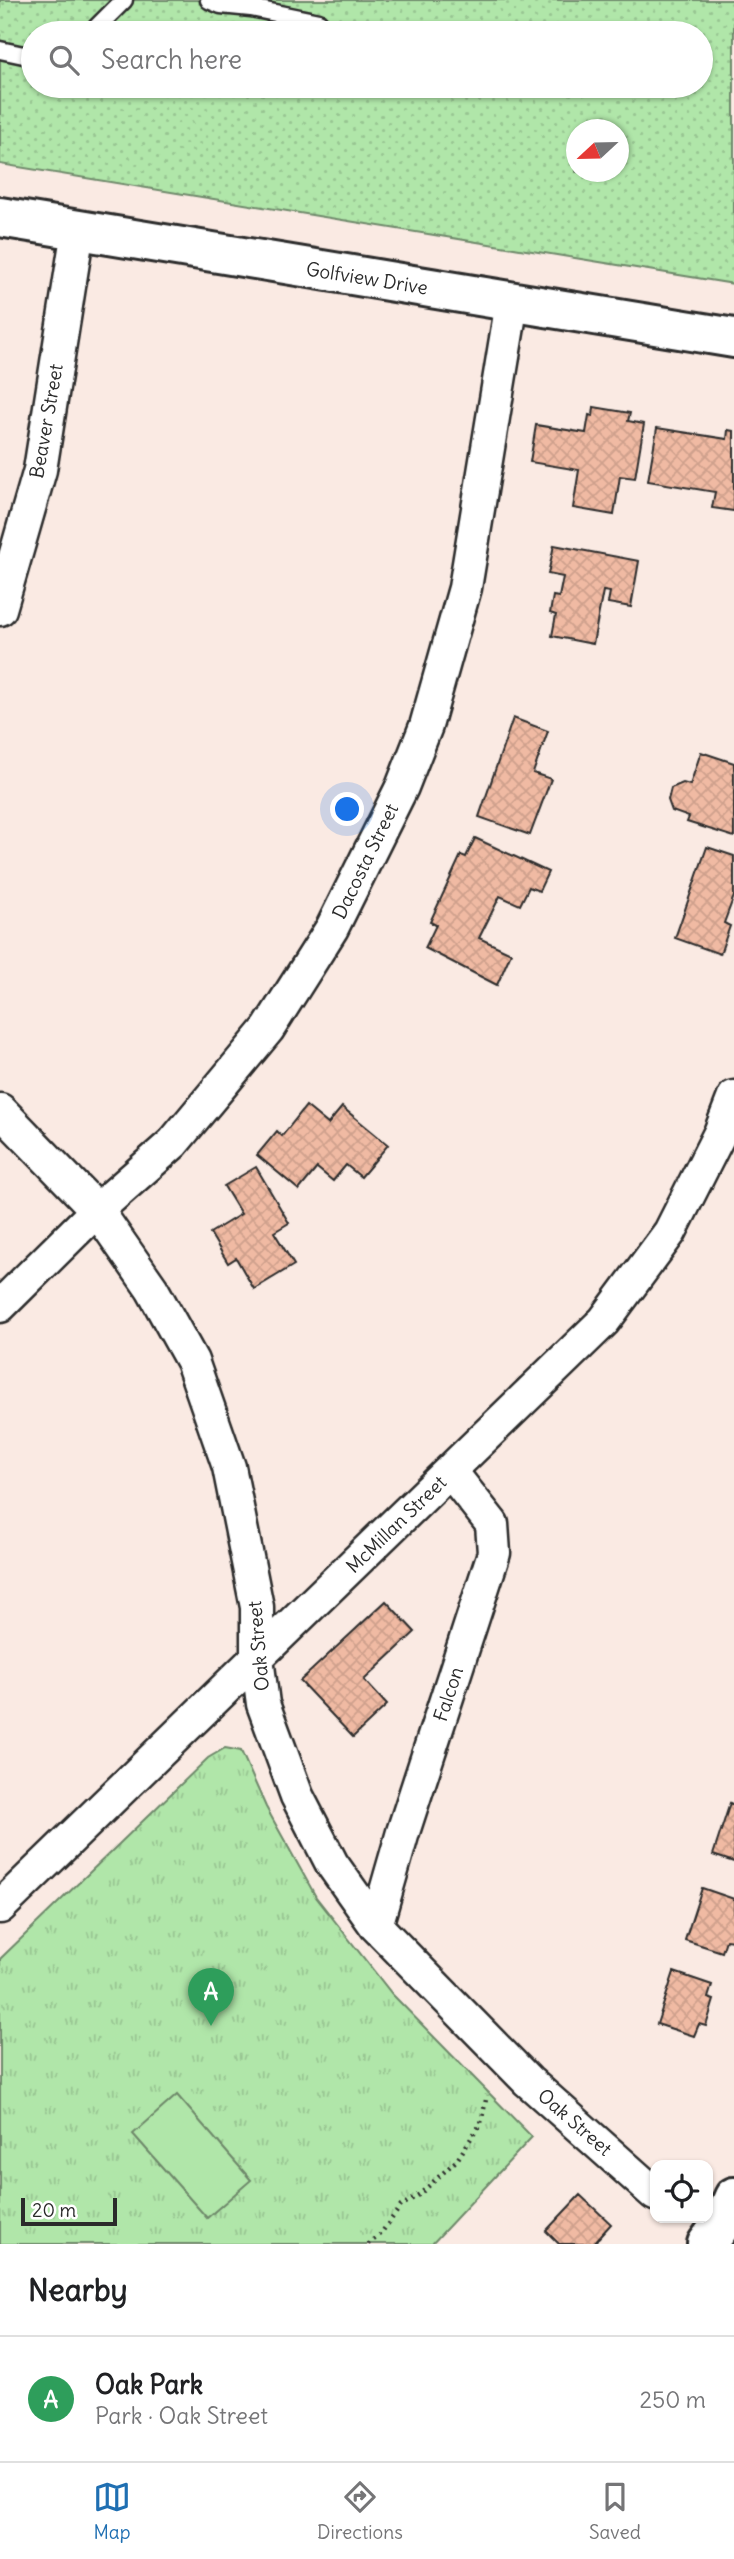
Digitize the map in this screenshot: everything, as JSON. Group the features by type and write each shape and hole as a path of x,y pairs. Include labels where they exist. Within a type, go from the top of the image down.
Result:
{"street":[{"name":"Golfview Drive","path":"0,217 734,338"},
{"name":"Beaver Street","path":"0,609 40,470 78,230"},
{"name":"Dacosta Street","path":"0,1306 97,1210 173,1143 268,1029 332,928 402,787 426,726 465,588 512,302"},
{"name":"McMillan Street","path":"0,1907 604,1321 670,1232 733,1103"},
{"name":"Oak Street","path":"0,1110 97,1210 152,1289 192,1361 229,1467 257,1607 257,1658 263,1703 297,1796 332,1864 376,1926 509,2063 650,2190"},
{"name":"Falcon","path":"376,1926 403,1832 494,1553 492,1524 451,1472"}],"lane":[{"path":"110,7 124,0"},
{"path":"209,0 221,5 251,8 314,21"},
{"path":"0,50 21,54"}],"path":[{"path":"368,2244 379,2236 401,2206 420,2194 457,2160 481,2123 487,2095"}],"green space":[{"path":"0,0 734,0 734,284 0,164"},
{"path":"225,1748 241,1751 266,1807 316,1897 392,1994 532,2137 432,2244 0,2244 0,1959 208,1758"},
{"path":"177,2095 251,2180 207,2218 133,2134"}],"building":[{"path":"594,407 630,413 628,421 644,424 635,478 620,476 614,515 573,508 579,470 530,462 536,425 586,433 589,415 593,416"},
{"path":"657,428 727,439 728,430 734,431 734,511 712,508 715,492 648,481"},
{"path":"554,545 639,561 631,607 608,603 610,592 603,591 593,644 552,636 556,615 550,613 553,596 559,597 563,577 548,574"},
{"path":"513,718 548,731 533,773 551,779 530,835 479,817"},
{"path":"701,752 734,763 734,837 687,822 689,817 672,811 668,800 671,788 683,783 690,785"},
{"path":"475,838 548,872 539,891 529,887 520,905 500,896 479,938 511,953 497,985 425,948 436,925 430,922 461,855 466,857"},
{"path":"707,847 734,856 734,896 724,923 730,926 720,954 675,938"},
{"path":"306,1106 328,1124 342,1107 388,1145 361,1177 346,1165 333,1181 317,1168 299,1190 257,1155 277,1131 282,1136"},
{"path":"256,1167 289,1223 274,1232 294,1265 254,1289 236,1258 228,1263 210,1233 241,1214 224,1186"},
{"path":"386,1601 415,1632 364,1680 387,1705 353,1737 300,1681"},
{"path":"730,1803 734,1805 734,1862 713,1855"},
{"path":"702,1888 734,1899 734,1941 726,1940 722,1952 685,1940"},
{"path":"674,1972 712,1985 708,1998 714,2000 706,2026 699,2024 694,2036 657,2024"},
{"path":"580,2195 611,2224 593,2244 559,2244 546,2231"}],"place":[{"name":"Oak Park","path":"211,2026"}]}
